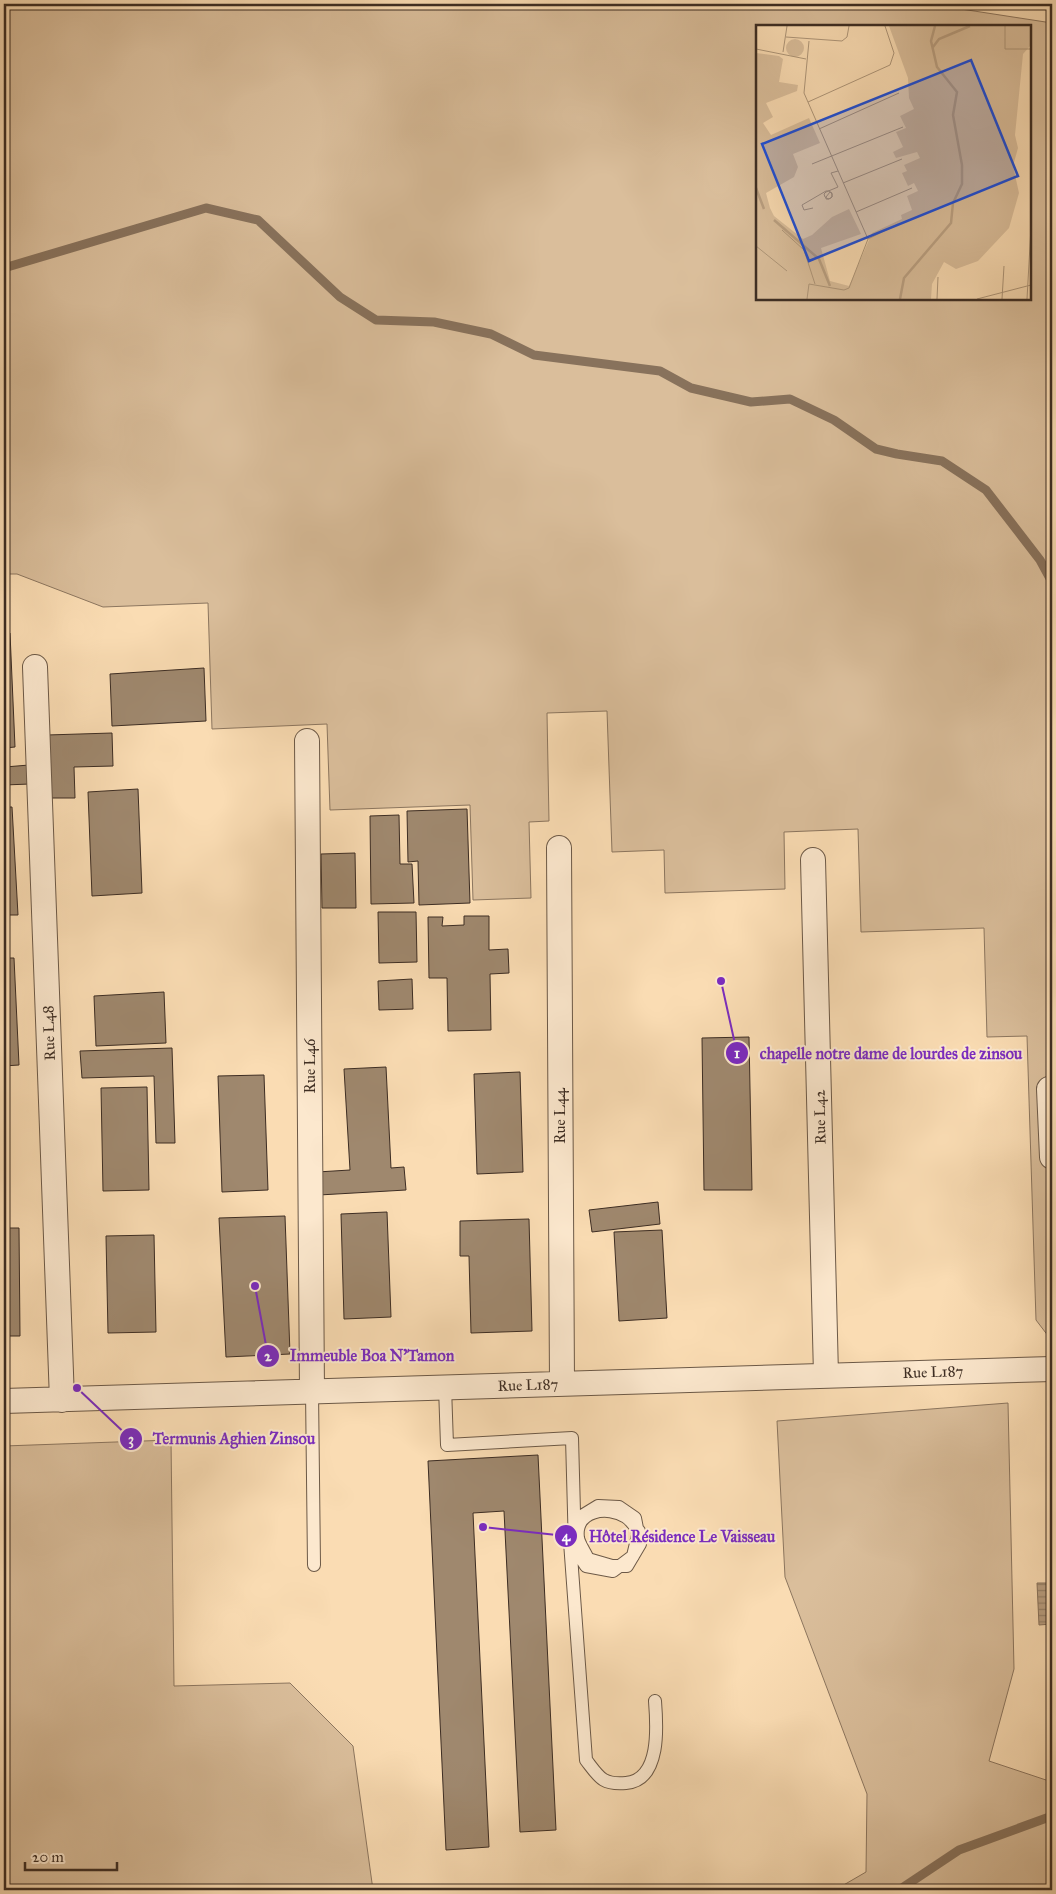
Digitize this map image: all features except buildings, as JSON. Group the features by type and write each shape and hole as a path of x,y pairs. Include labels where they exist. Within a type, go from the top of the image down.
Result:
{"street":[{"name":"Rue L48","path":"35,667 62,1400"},
{"name":"Rue L46","path":"307,741 312,1391"},
{"name":"Rue L44","path":"559,848 562,1383"},
{"name":"Rue L42","path":"814,860 826,1375"},
{"path":"1049,1089 1052,1157"},
{"name":"Rue L187","path":"4,1401 1052,1369"}],"lane":[{"path":"445,1387 447,1446 572,1438 574,1503 574,1512 574,1530 574,1540 575,1549 586,1566 613,1570 620,1566 627,1561 633,1556 635,1548 637,1540 639,1531 633,1524 627,1517 609,1510 593,1512 586,1516 578,1527 578,1539 588,1559 612,1566 620,1566 627,1566 631,1559 636,1551 640,1544 638,1535 636,1527 635,1518 618,1507 598,1506 580,1517 576,1526 573,1534 570,1542 586,1760 600,1778 612,1784 630,1782 642,1777 651,1763 655,1744 657,1729 655,1701"},
{"path":"312,1391 314,1565"}],"shaded area":[{"path":"4,4 954,4 961,9 1052,23 1052,1341 1036,1320 1027,1036 987,1037 984,928 861,932 858,829 784,832 785,889 665,893 664,850 612,852 607,711 547,713 549,821 529,822 531,898 473,900 470,805 330,810 327,724 212,729 208,603 103,607 17,574 4,574"},
{"path":"1008,1403 1014,1669 989,1761 1052,1782 1052,1890 835,1890 866,1872 867,1794 785,1577 777,1421"},
{"path":"171,1440 174,1686 290,1683 353,1746 373,1890 4,1890 4,1446"},
{"path":"1037,1583 1052,1583 1052,1624 1039,1625"}],"waterway":[{"path":"4,268 206,208 258,220 340,297 376,320 434,322 491,334 534,355 660,371 691,388 751,402 790,399 834,420 876,449 942,461 986,490 1040,560 1052,582"},
{"path":"899,1890 959,1850 1052,1816"}],"place":[{"name":"chapelle notre dame de lourdes de zinsou","path":"721,981"},
{"name":"Immeuble Boa N'Tamon","path":"255,1286"},
{"name":"Termunis Aghien Zinsou","path":"77,1388"},
{"name":"Hôtel Résidence Le Vaisseau","path":"483,1527"}]}
